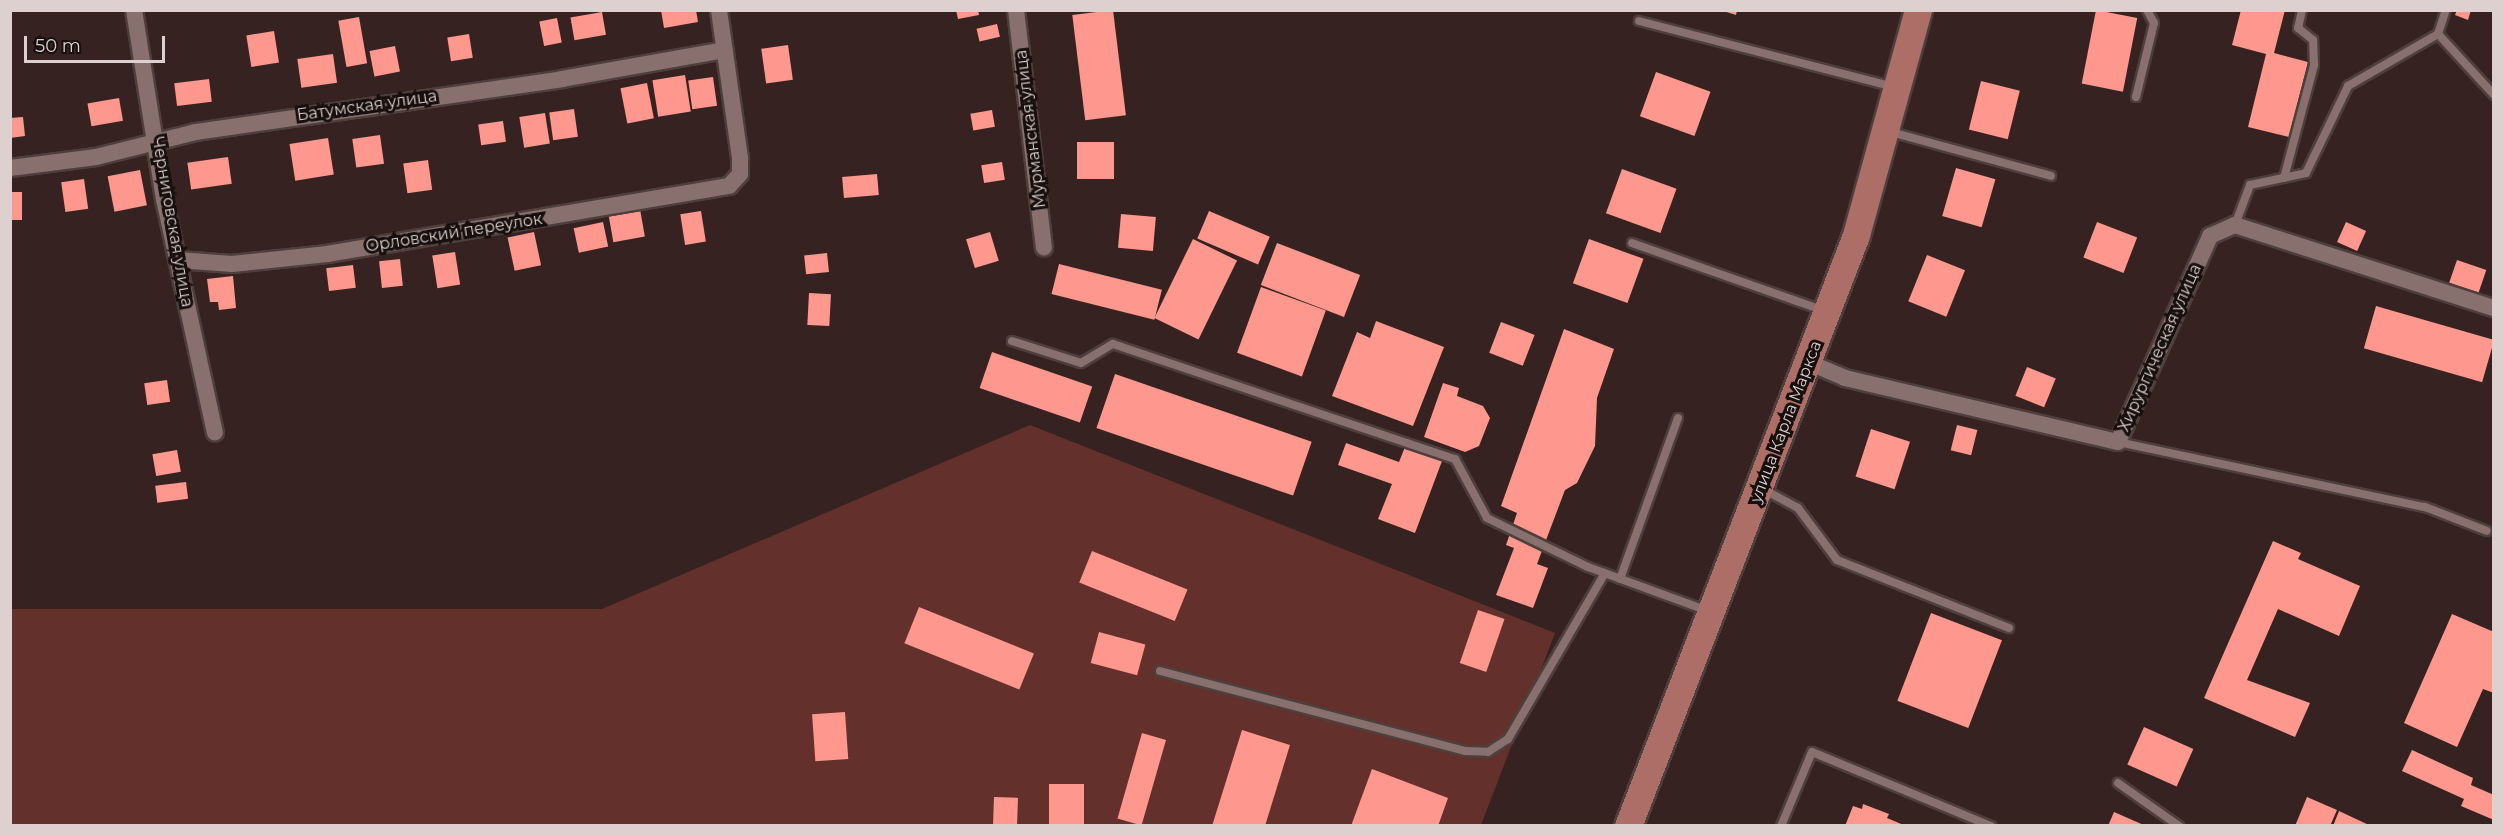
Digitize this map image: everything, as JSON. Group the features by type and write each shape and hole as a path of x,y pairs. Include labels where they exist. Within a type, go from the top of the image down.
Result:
{"highway":[{"name":"улица Карла Маркса","path":"1628,825 1810,363 1887,131 1918,10"}],"street":[{"name":"Черниговская улица","path":"134,10 178,260 215,432"},
{"path":"719,10 724,50"},
{"name":"Мурманская улица","path":"1016,10 1044,247"},
{"name":"Батумская улица","path":"10,168 96,157 156,140 724,50"},
{"name":"Орловский переулок","path":"178,260 232,264 327,254 729,186 740,174 740,158 724,50"},
{"path":"2235,225 2493,308"},
{"name":"Хирургическая улица","path":"1810,363 1845,378 2118,442 2210,236 2235,225"}],"lane":[{"path":"2136,97 2154,23 2147,10"},
{"path":"2284,178 2314,65 2313,40 2298,28 2302,10"},
{"path":"2235,225 2250,185 2306,173 2348,86 2438,34 2446,10"},
{"path":"1639,21 1899,87"},
{"path":"2438,34 2493,95"},
{"path":"1887,131 2051,176"},
{"path":"1632,243 1828,312"},
{"path":"1012,341 1081,363 1113,344 1455,459 1487,518 1605,573 1712,612"},
{"path":"1620,579 1678,418"},
{"path":"2118,442 2425,507 2487,531"},
{"path":"1760,488 1798,508 1837,560 2009,628"},
{"path":"1160,671 1465,751 1488,752 1509,739 1605,573"},
{"path":"1781,825 1812,752 1991,825"},
{"path":"2118,783 2179,825"}],"shaded area":[{"path":"1030,425 1555,633 1481,825 11,826 10,609 602,609"}],"building":[{"path":"661,10 696,10 698,22 664,28"},
{"path":"956,10 978,10 979,15 958,19"},
{"path":"1113,10 1126,115 1085,120 1072,15"},
{"path":"1720,10 1737,10 1736,15"},
{"path":"2096,10 2137,18 2123,92 2082,84"},
{"path":"2241,10 2285,10 2274,53 2308,62 2289,137 2248,127 2266,54 2232,45"},
{"path":"2457,10 2471,10 2468,20 2455,15"},
{"path":"602,12 606,35 574,40 570,18"},
{"path":"359,17 367,63 346,67 338,21"},
{"path":"557,18 562,43 544,46 539,21"},
{"path":"997,24 1000,37 979,41 977,29"},
{"path":"274,31 279,63 251,67 246,35"},
{"path":"469,34 473,58 451,61 447,37"},
{"path":"788,45 793,80 766,83 761,49"},
{"path":"395,46 400,72 374,76 369,51"},
{"path":"333,54 337,83 301,88 297,59"},
{"path":"1656,72 1711,92 1694,136 1640,116"},
{"path":"685,75 691,112 658,117 652,80"},
{"path":"713,77 717,106 692,109 688,80"},
{"path":"209,79 212,102 177,106 174,83"},
{"path":"1981,81 2020,91 2008,139 1969,130"},
{"path":"647,83 654,118 627,123 620,88"},
{"path":"119,98 123,121 91,126 87,104"},
{"path":"574,109 578,137 553,140 549,112"},
{"path":"992,110 995,127 973,131 970,114"},
{"path":"545,113 550,144 524,148 519,117"},
{"path":"23,117 25,136 10,138 10,118"},
{"path":"503,121 506,142 481,145 478,124"},
{"path":"380,135 384,164 356,168 352,139"},
{"path":"328,138 334,175 295,181 289,144"},
{"path":"1077,142 1114,142 1114,179 1077,179"},
{"path":"228,157 232,184 191,189 187,163"},
{"path":"428,160 432,190 407,193 403,163"},
{"path":"1002,162 1005,180 984,183 981,165"},
{"path":"1956,168 1995,179 1982,227 1942,216"},
{"path":"1622,169 1677,189 1660,233 1606,213"},
{"path":"140,170 147,205 114,212 108,176"},
{"path":"877,174 879,195 844,198 842,177"},
{"path":"84,179 88,209 65,212 61,182"},
{"path":"10,192 22,192 22,220 10,220"},
{"path":"640,209 645,237 613,242 608,215"},
{"path":"701,211 706,242 685,245 680,214"},
{"path":"1209,211 1270,237 1258,264 1197,239"},
{"path":"1121,214 1156,217 1153,251 1118,248"},
{"path":"603,222 608,246 579,253 574,228"},
{"path":"2097,222 2137,237 2124,273 2083,257"},
{"path":"2346,222 2366,231 2357,251 2337,242"},
{"path":"534,232 541,265 515,271 508,238"},
{"path":"990,232 999,261 975,268 966,239"},
{"path":"1193,239 1237,260 1198,340 1154,318"},
{"path":"1589,239 1644,259 1627,303 1573,283"},
{"path":"1277,243 1360,275 1344,317 1261,285"},
{"path":"455,252 460,285 437,288 432,256"},
{"path":"827,253 829,272 806,274 804,255"},
{"path":"1927,255 1965,270 1946,317 1908,301"},
{"path":"400,259 403,286 382,288 379,261"},
{"path":"2457,260 2486,270 2478,293 2449,283"},
{"path":"1059,264 1162,290 1154,320 1052,294"},
{"path":"353,265 356,288 329,291 326,268"},
{"path":"233,276 236,308 219,310 218,302 210,302 207,279"},
{"path":"1261,287 1326,311 1302,376 1237,353"},
{"path":"809,293 831,294 829,326 807,325"},
{"path":"2376,306 2494,340 2482,382 2364,348"},
{"path":"1376,321 1444,347 1413,426 1332,396 1357,332 1370,338"},
{"path":"1501,322 1535,335 1523,366 1489,353"},
{"path":"1564,329 1614,349 1597,398 1595,446 1577,483 1565,490 1537,564 1548,568 1533,608 1496,595 1514,548 1506,545 1517,513 1501,506"},
{"path":"992,352 1092,387 1080,422 980,388"},
{"path":"2027,367 2056,379 2044,407 2015,396"},
{"path":"1115,374 1312,442 1293,496 1096,428"},
{"path":"167,380 170,402 147,405 144,383"},
{"path":"1443,383 1459,388 1457,396 1483,406 1490,418 1479,446 1465,452 1424,437"},
{"path":"1957,425 1977,430 1971,455 1951,450"},
{"path":"1871,429 1910,442 1895,489 1856,477"},
{"path":"1346,443 1399,462 1405,447 1442,461 1415,533 1378,519 1392,484 1338,465"},
{"path":"177,450 181,472 156,476 152,454"},
{"path":"186,482 188,499 157,503 155,486"},
{"path":"2273,541 2301,553 2298,559 2360,586 2339,636 2278,609 2247,680 2310,703 2295,737 2204,698"},
{"path":"1092,551 1187,590 1175,621 1079,583"},
{"path":"919,607 1034,653 1019,690 904,643"},
{"path":"1478,610 1504,619 1486,672 1460,663"},
{"path":"1931,613 2002,640 1968,728 1897,701"},
{"path":"2452,614 2494,632 2494,693 2483,689 2457,747 2404,723"},
{"path":"1099,632 1145,644 1137,675 1091,663"},
{"path":"845,712 848,759 815,761 812,714"},
{"path":"2144,727 2193,749 2177,786 2127,764"},
{"path":"1242,730 1290,745 1265,826 1212,826"},
{"path":"1142,733 1166,740 1141,825 1117,819"},
{"path":"2412,750 2473,778 2471,785 2494,795 2494,820 2461,806 2464,799 2402,771"},
{"path":"1372,769 1448,798 1438,826 1351,826"},
{"path":"1049,784 1084,784 1084,826 1049,826"},
{"path":"994,797 1018,798 1017,826 993,826"},
{"path":"2307,797 2337,810 2330,826 2295,826"},
{"path":"1863,804 1889,814 1887,818 1906,826 1845,826 1853,806 1862,809"},
{"path":"2339,811 2371,826 2333,826"},
{"path":"2114,812 2146,826 2108,826"}]}
